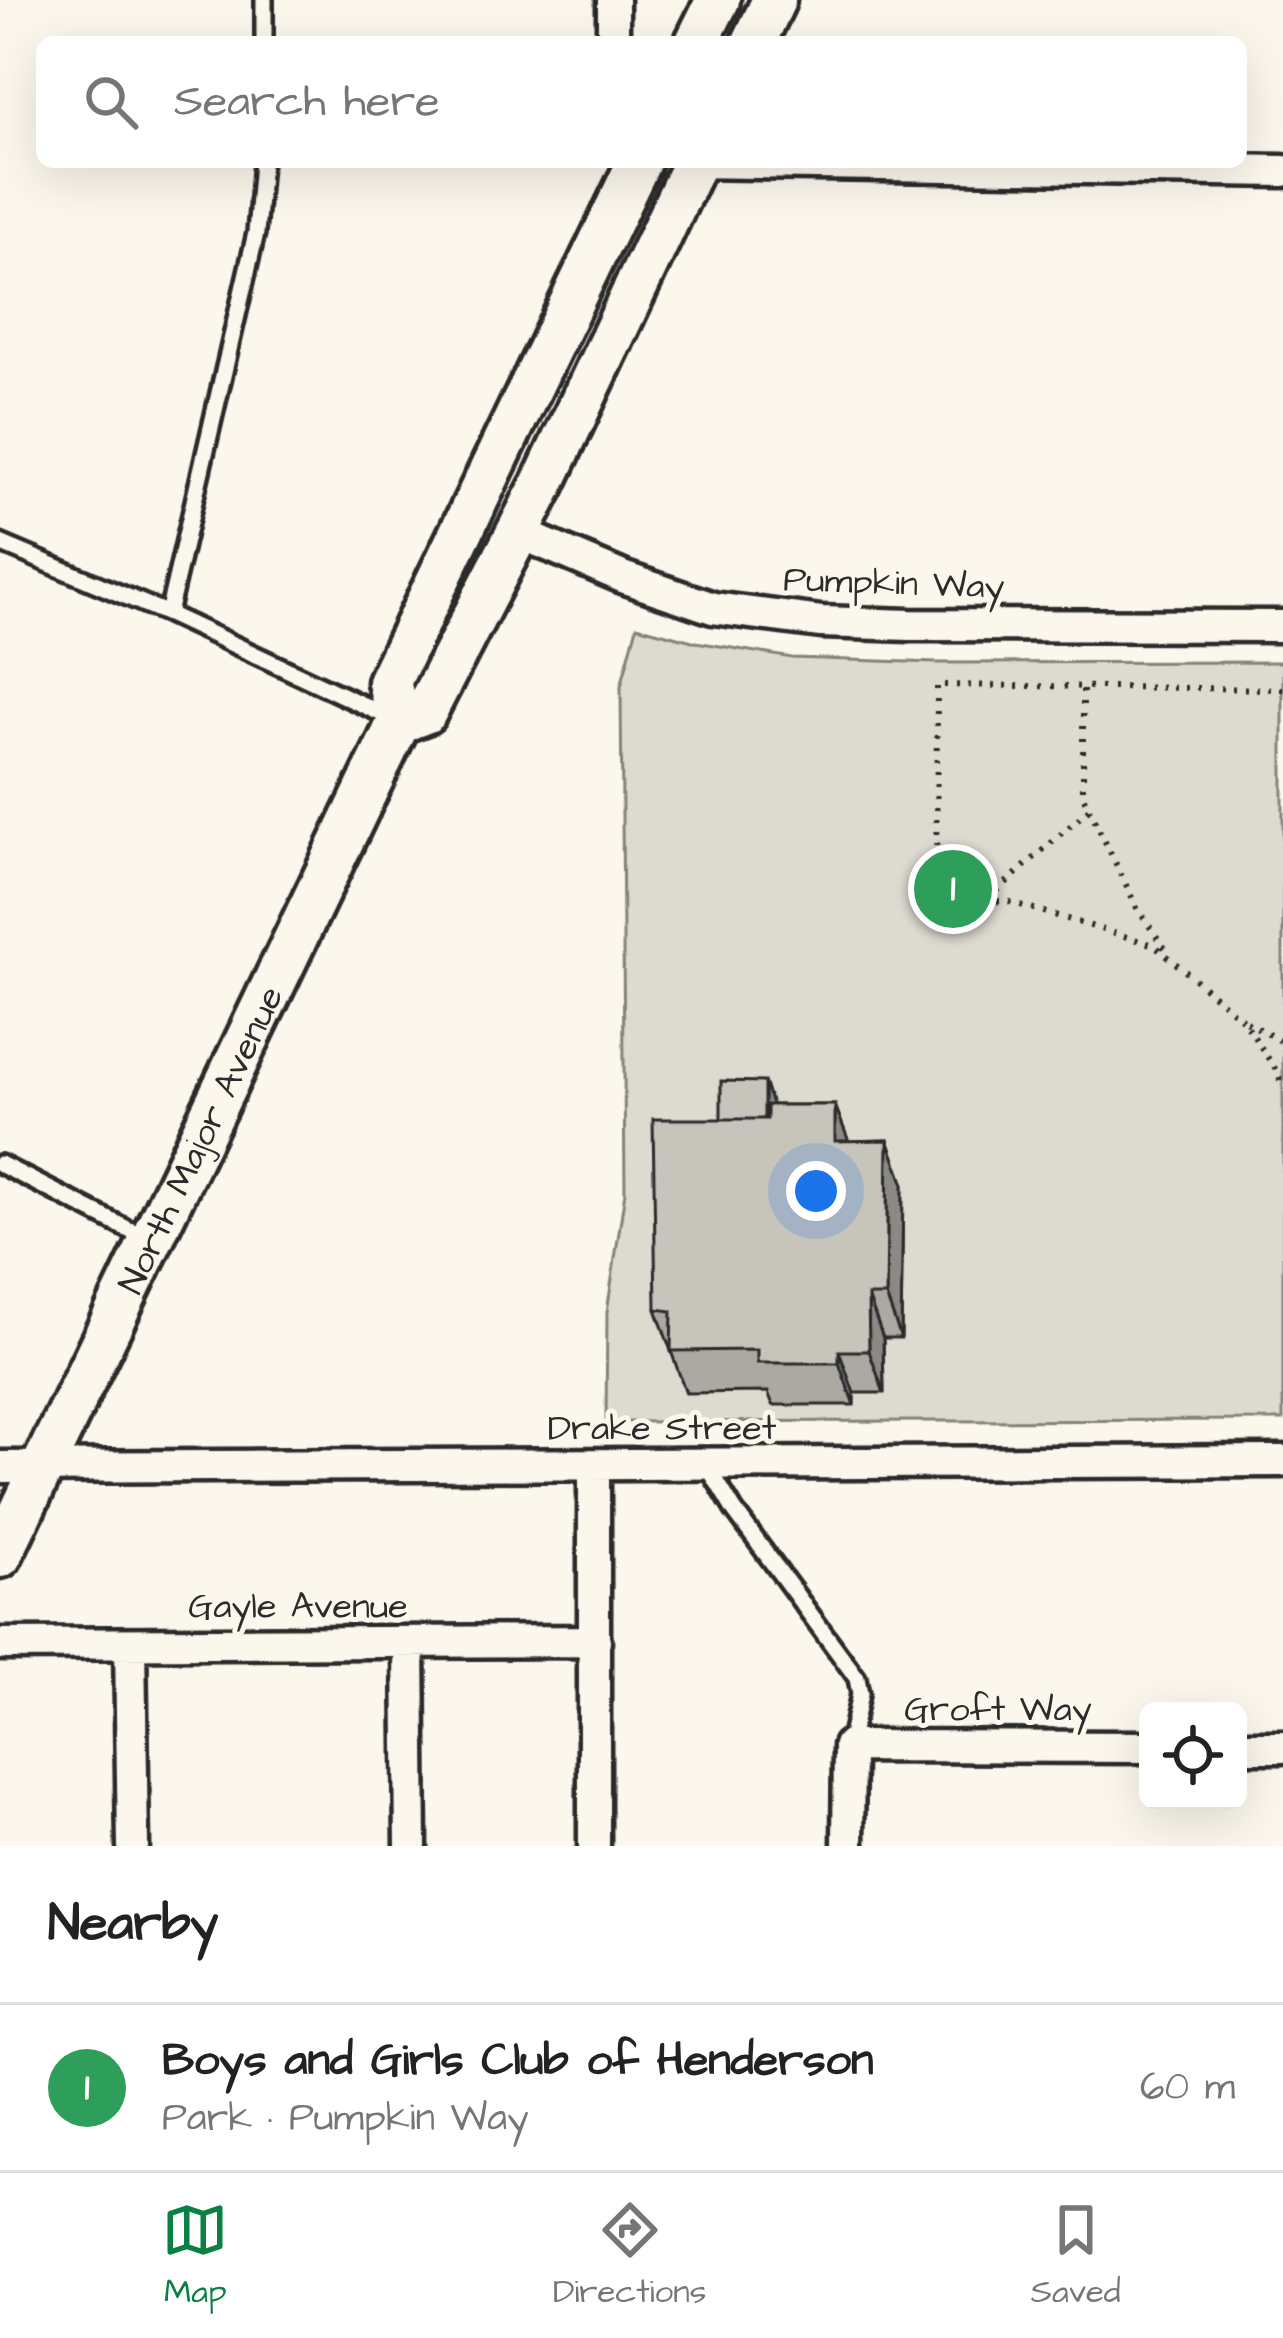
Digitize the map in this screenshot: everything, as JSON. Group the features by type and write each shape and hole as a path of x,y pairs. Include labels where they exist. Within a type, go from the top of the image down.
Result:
{"street":[{"path":"613,36 614,0"},
{"path":"700,36 718,0"},
{"path":"757,36 774,0"},
{"name":"North Major Avenue","path":"0,1556 399,722 388,682 636,168"},
{"name":"North Major Avenue","path":"399,722 425,712 518,532 690,168"},
{"path":"1061,168 1283,171"},
{"name":"Pumpkin Way","path":"518,532 625,578 713,608 820,622 1283,626"},
{"name":"Drake Street","path":"0,1467 1283,1461"},
{"path":"594,1466 594,1846"},
{"name":"Gayle Avenue","path":"0,1644 596,1641"},
{"path":"410,1642 411,1846"},
{"path":"130,1644 133,1846"},
{"path":"848,1846 849,1746"},
{"name":"Groft Way","path":"849,1746 1139,1747"},
{"path":"1247,1747 1283,1747"}],"lane":[{"path":"264,0 264,36"},
{"path":"168,614 256,233 261,168"},
{"path":"0,542 399,722"},
{"path":"0,1164 151,1240"},
{"path":"707,1465 734,1510 857,1678 860,1694 849,1746"}],"path":[{"path":"1283,689 937,685 936,902 1007,901 1154,945 1244,1021 1283,1042"},
{"path":"1083,688 1083,796 1138,910 1174,962"},
{"path":"986,901 1089,809"},
{"path":"1244,1021 1283,1088"}],"shaded area":[{"path":"637,626 696,642 792,658 937,663 1283,662 1283,1420 606,1422 607,1312 625,1192 621,686"}],"building":[{"path":"721,1081 764,1082 764,1119 721,1119"},
{"path":"767,1105 835,1105 835,1141 888,1140 886,1296 868,1296 869,1351 839,1351 839,1363 757,1363 757,1350 671,1351 672,1311 656,1309 653,1119 767,1119"}],"place":[{"name":"Boys and Girls Club of Henderson","path":"953,889"}]}
